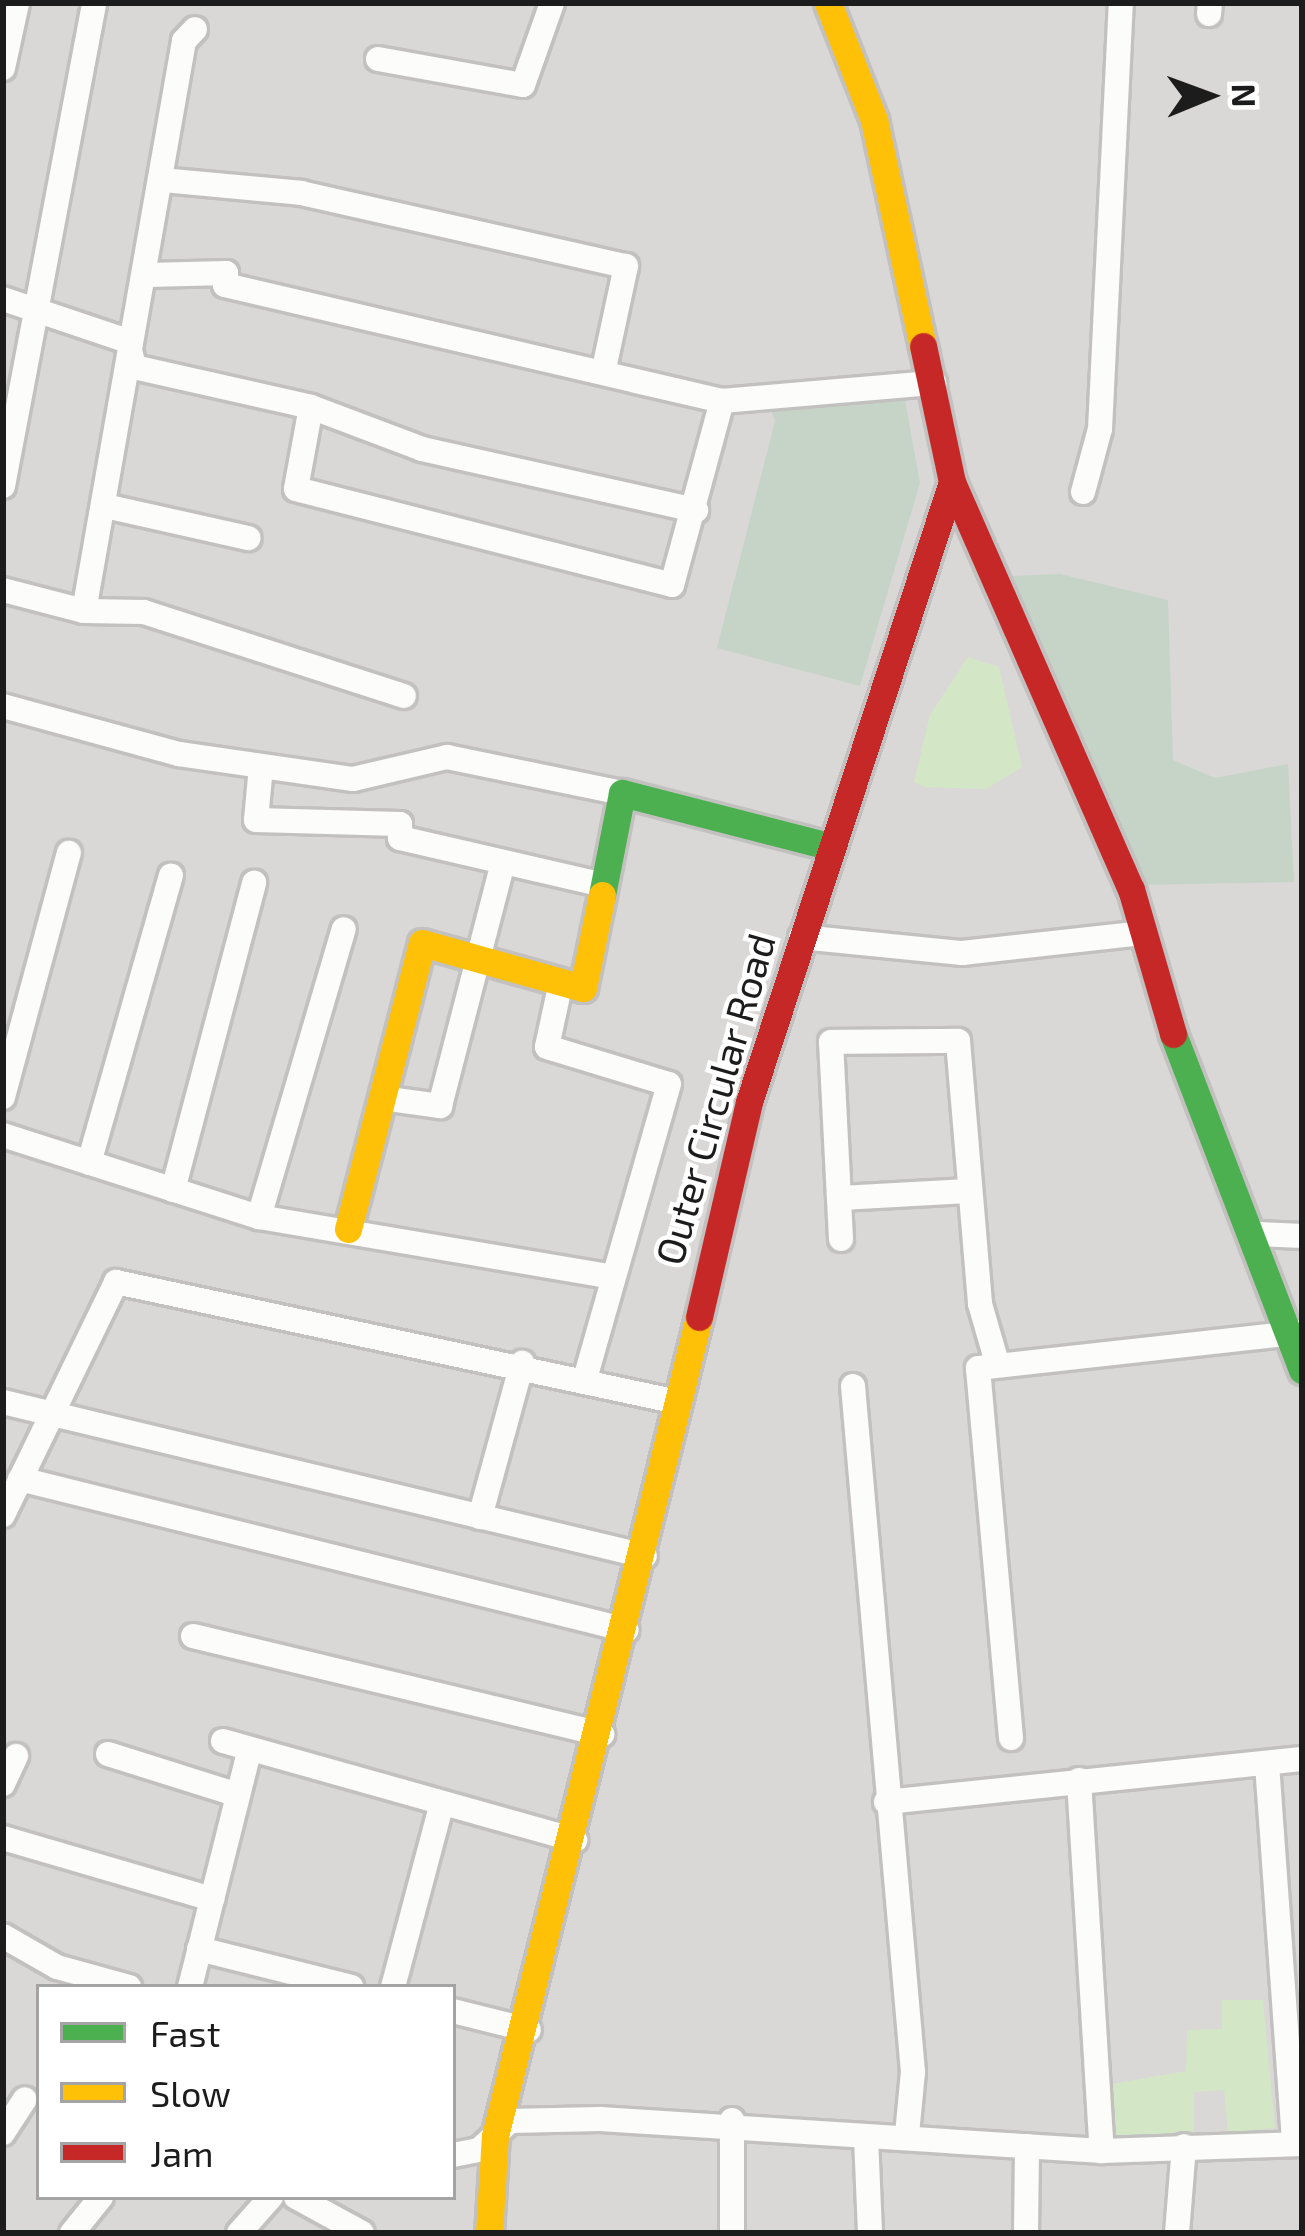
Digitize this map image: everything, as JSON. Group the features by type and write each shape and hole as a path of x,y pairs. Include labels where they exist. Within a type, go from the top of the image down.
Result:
{"main road":[{"name":"Outer Circular Road","path":"490,2233 495,2136 529,2030 602,1734 645,1556 673,1401 801,937 952,482 874,121 828,3"},
{"path":"952,482 1144,934 1140,949 1258,1234 1294,1331 1302,1370"},
{"path":"348,1229 422,943 583,988 622,793 829,846"}],"street":[{"path":"3,68 17,3"},
{"path":"3,486 42,312 94,3"},
{"path":"378,59 523,85 552,3"},
{"path":"1083,492 1100,429 1121,3"},
{"path":"84,611 134,367 184,41 195,28"},
{"path":"162,180 302,193 626,266 603,373"},
{"path":"148,275 226,272 225,284 722,401 934,383"},
{"path":"3,298 128,341 134,367"},
{"path":"134,367 311,407 422,449 696,510"},
{"path":"311,407 296,489 560,561 672,585 722,401"},
{"path":"105,506 248,538"},
{"path":"3,590 84,611 144,612 404,696"},
{"path":"3,706 261,766 353,779 446,757 622,793"},
{"path":"261,766 256,820 400,824 400,838 603,885"},
{"path":"3,1097 69,853"},
{"path":"382,1098 440,1106 472,957 502,862"},
{"path":"88,1163 170,875"},
{"path":"173,1190 254,883"},
{"path":"259,1217 344,929"},
{"path":"801,937 962,952 1144,934"},
{"path":"561,982 547,1047 669,1084 607,1276 584,1378"},
{"path":"841,1240 831,1042 958,1041 970,1191 996,1359"},
{"path":"3,1135 259,1217 607,1276"},
{"path":"839,1198 970,1191"},
{"path":"1258,1234 1302,1236"},
{"path":"3,1516 116,1282 522,1363 673,1401"},
{"path":"1012,1738 978,1368 996,1359 1294,1331"},
{"path":"480,1517 522,1363"},
{"path":"854,1386 886,1802 913,2072 907,2134"},
{"path":"3,1402 645,1556"},
{"path":"20,1479 627,1630"},
{"path":"194,1636 602,1734"},
{"path":"224,1741 575,1840"},
{"path":"191,1984 250,1749"},
{"path":"107,1754 238,1796"},
{"path":"3,1784 16,1756"},
{"path":"886,1802 1302,1759"},
{"path":"456,2154 495,2136 510,2122 732,2120 866,2137 907,2134 1102,2151 1298,2143 1267,1764"},
{"path":"1079,1780 1102,2151"},
{"path":"394,1984 442,1803"},
{"path":"3,1838 212,1899"},
{"path":"3,1936 57,1967 118,1984"},
{"path":"199,1949 303,1982"},
{"path":"456,2013 529,2030"},
{"path":"3,2133 22,2098"},
{"path":"732,2120 732,2233"},
{"path":"866,2137 870,2233"},
{"path":"1026,2233 1027,2146"},
{"path":"1177,2233 1184,2146"},
{"path":"72,2233 99,2200"},
{"path":"239,2233 269,2200"},
{"path":"302,2200 362,2233"}],"shaded area":[{"path":"3,3 1302,3 1302,2233 3,2233"}],"green space":[{"path":"903,389 920,483 860,686 717,648 775,421 767,398"},
{"path":"1060,574 1168,600 1173,760 1215,778 1288,764 1294,882 1137,885 1009,576"},
{"path":"968,657 999,667 1022,767 986,789 924,787 914,782 930,715"},
{"path":"1222,2000 1263,2000 1275,2128 1228,2133 1224,2090 1194,2092 1194,2139 1109,2144 1106,2085 1186,2071 1187,2030 1222,2029"}],"traffic: fast":[{"path":"602,895 622,793 829,846"},
{"path":"1173,1034 1302,1370"}],"traffic: slow":[{"path":"828,3 874,120 923,346"},
{"path":"348,1229 422,943 583,988 602,895"},
{"path":"489,2233 495,2136 699,1317"}],"traffic: jam":[{"path":"699,1317 749,1102 952,482 923,346"},
{"path":"952,482 1131,889 1173,1034"}]}
